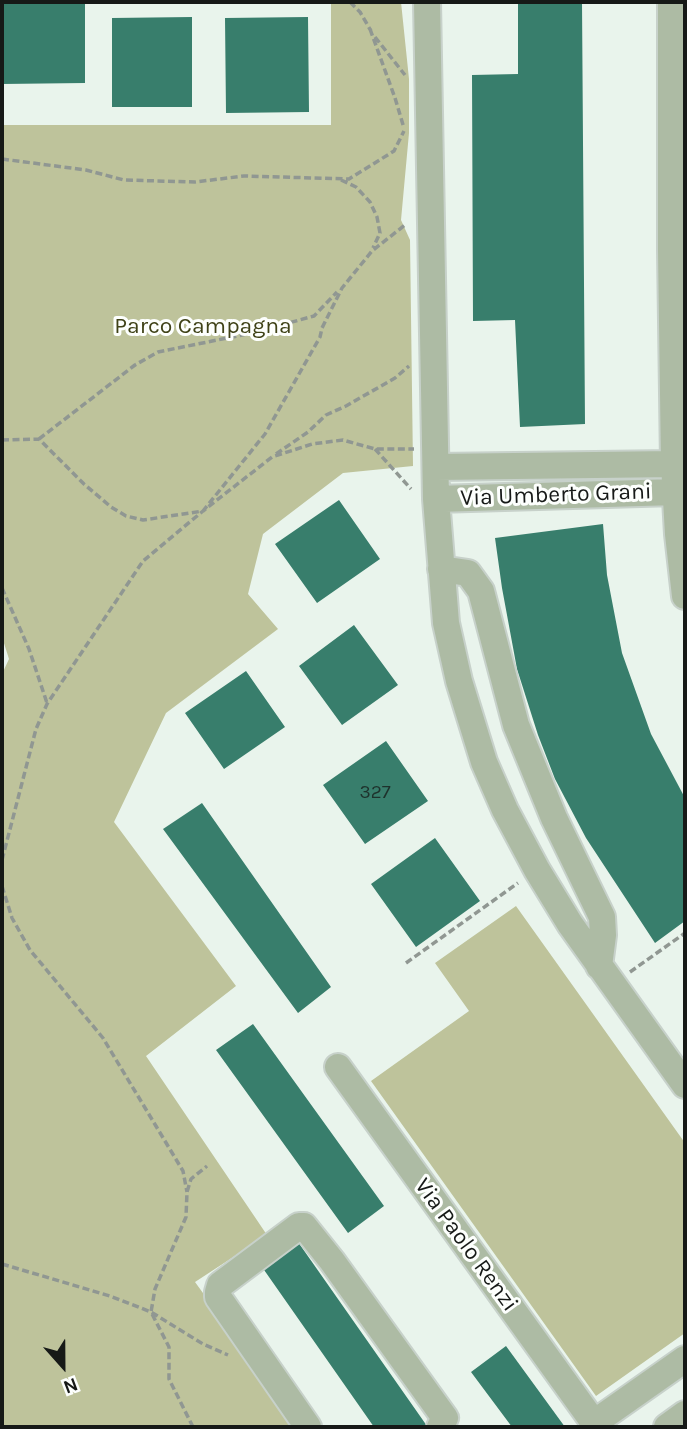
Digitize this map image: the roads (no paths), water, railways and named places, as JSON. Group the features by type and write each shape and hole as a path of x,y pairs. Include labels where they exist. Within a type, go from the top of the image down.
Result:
{"street":[{"path":"427,2 436,467 424,494 441,569 446,622 470,723 496,789 537,870 599,966 685,1085"},
{"path":"671,2 674,464 685,596"},
{"name":"Via Umberto Grani","path":"436,467 674,464"},
{"name":"Via Umberto Grani","path":"424,494 675,492"},
{"path":"441,569 468,573 481,590 516,725 554,818 602,917 599,966"},
{"name":"Via Paolo Renzi","path":"338,1067 596,1425 685,1359"},
{"path":"309,1427 218,1297 220,1284 299,1226 304,1226 332,1261 440,1412 444,1418 440,1427"},
{"path":"667,1427 685,1414"}],"park label":[{"name":"Parco Campagna","path":"203,326"}]}
